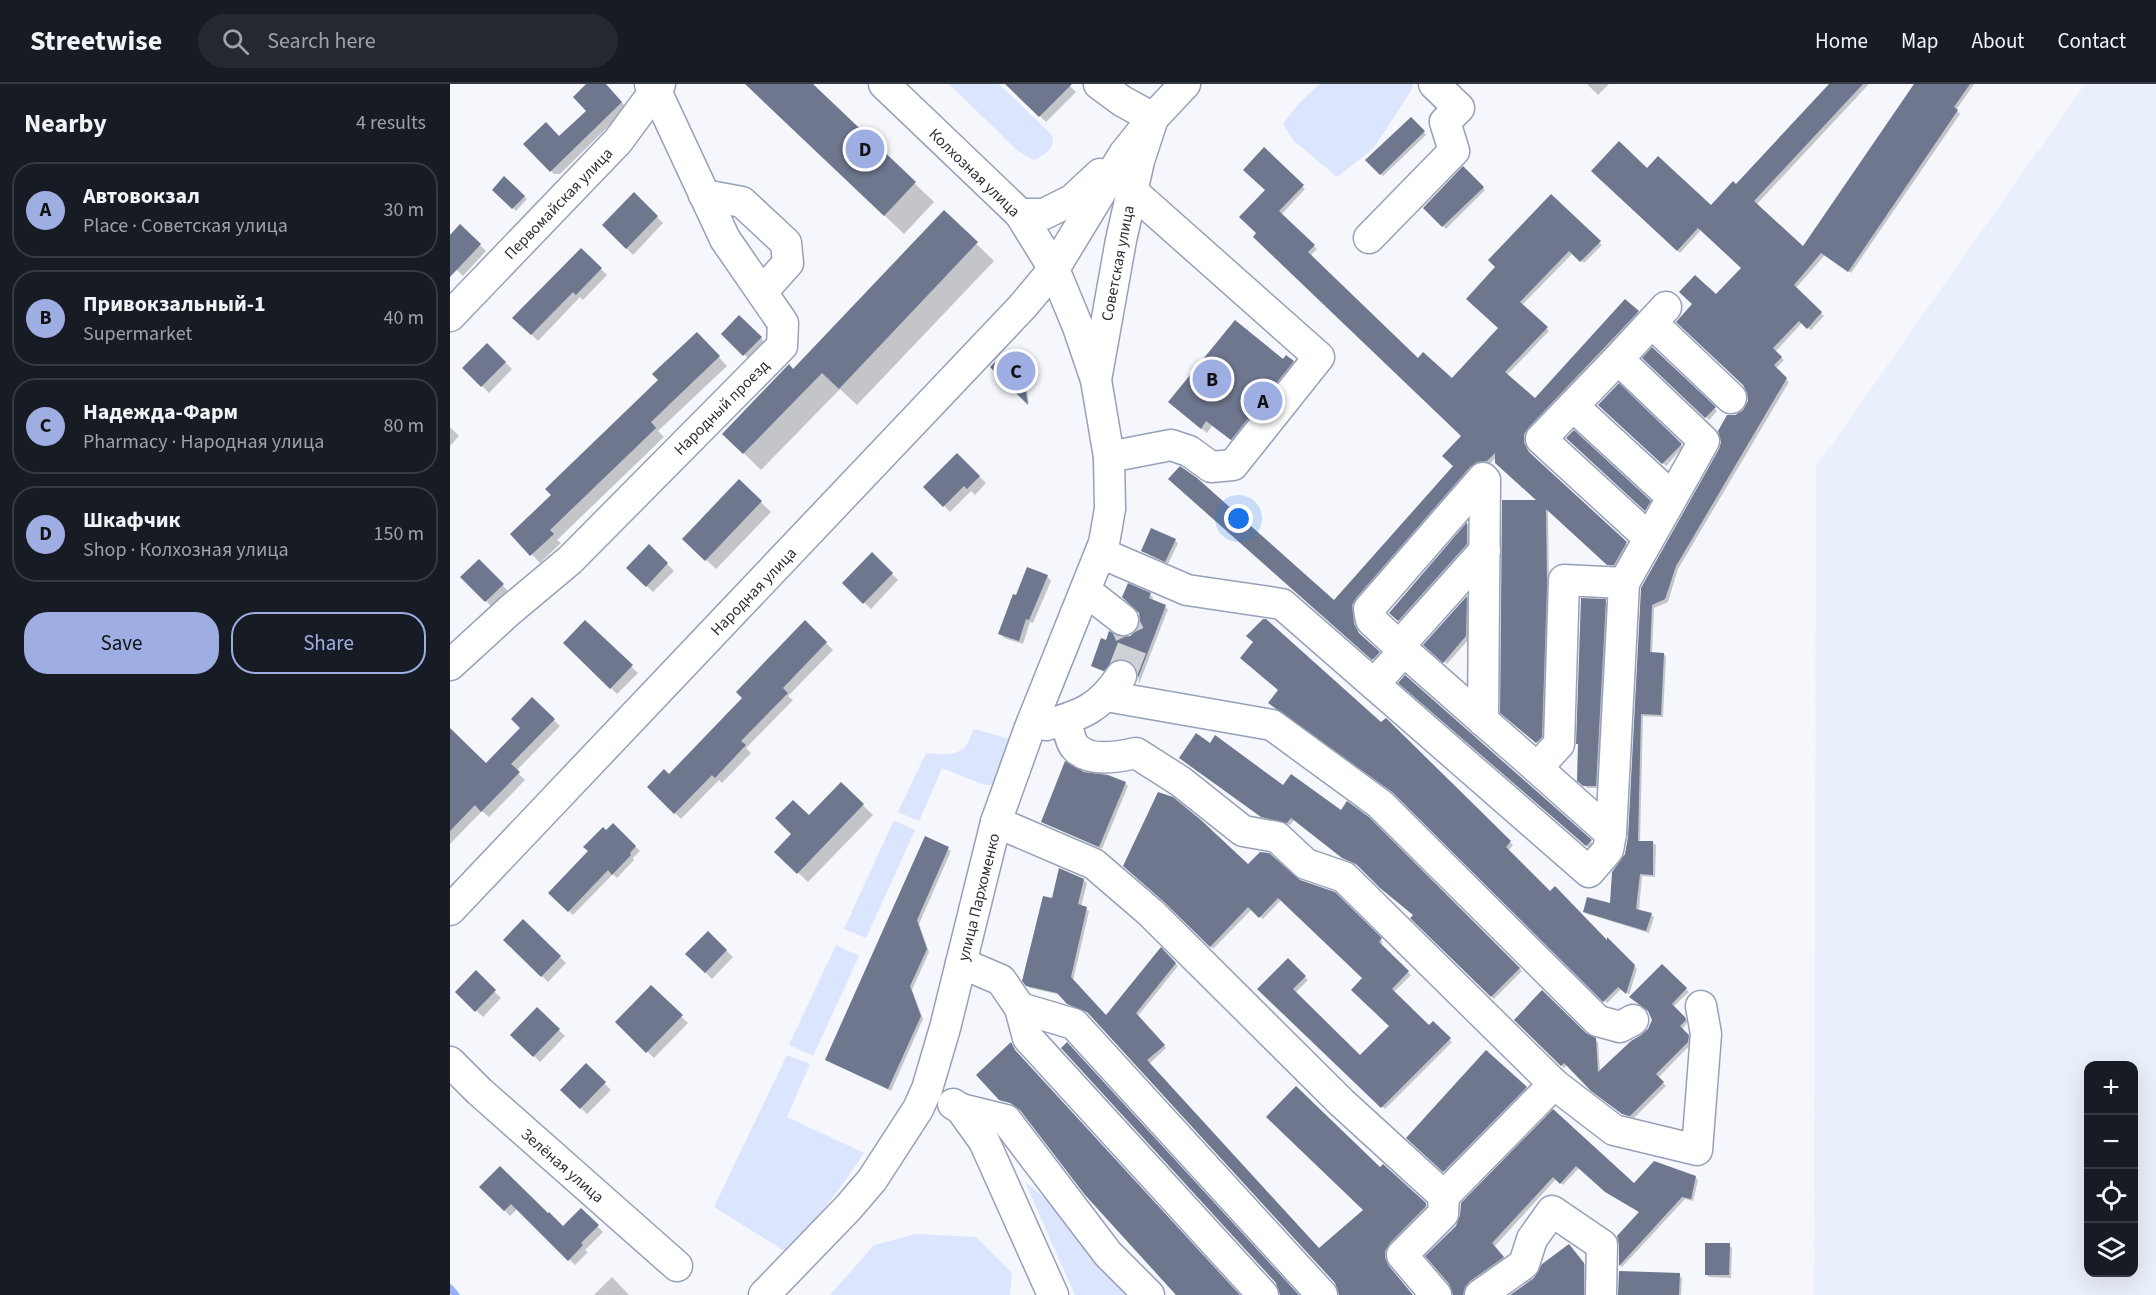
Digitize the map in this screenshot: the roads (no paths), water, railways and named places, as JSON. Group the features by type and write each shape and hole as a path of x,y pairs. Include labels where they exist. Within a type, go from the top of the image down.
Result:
{"street":[{"name":"Колхозная улица","path":"884,84 1020,214 1054,269"},
{"path":"1020,214 1044,214 1072,200 1124,154 1153,118 1122,101 1099,84"},
{"name":"Советская улица","path":"1108,457 1096,380 1121,240 1153,118 1185,84"},
{"path":"1369,238 1454,151 1445,122 1459,108 1434,84"},
{"name":"Народный проезд","path":"450,665 570,560 782,346 783,324 725,239 655,86"},
{"name":"Первомайская улица","path":"450,316 618,141 655,86"},
{"name":"Народная улица","path":"450,910 1022,307 1054,269 1124,154"},
{"path":"1108,457 1171,445 1190,451 1211,467 1233,465 1319,357 1132,191"},
{"path":"704,195 742,202 786,243 788,263 762,292"},
{"path":"1054,269 1078,327 1096,380"},
{"path":"1649,538 1541,439 1659,315 1731,398"},
{"path":"1101,553 1187,590 1282,604 1589,872 1608,850 1611,834 1624,583 1704,441 1618,359"},
{"path":"1573,406 1672,496"},
{"name":"улица Пархоменко","path":"764,1295 872,1180 918,1109 927,1089 945,1029 996,822 1029,730 1101,553 1110,509 1108,457"},
{"path":"1483,721 1485,480 1483,478 1369,609 1371,620 1401,649 1611,834"},
{"path":"1374,684 1485,550"},
{"path":"1537,768 1558,744 1564,580 1624,583"},
{"path":"1086,591 1123,620"},
{"path":"1029,730 1087,712 1113,686 1272,725 1380,804 1598,1021 1620,1027 1633,1020"},
{"path":"1066,720 1074,746 1086,756 1117,758 1136,753 1180,781 1243,831 1277,837 1305,864 1344,877 1554,1084 1614,1130 1697,1150 1706,1034 1701,1006"},
{"path":"996,822 1094,864 1151,914 1341,1102 1444,1196"},
{"path":"961,963 1001,980 1020,1008 1028,1038 1263,1295"},
{"path":"1020,1008 1074,1024 1322,1295"},
{"name":"Зелёная улица","path":"450,1062 479,1091 677,1266"},
{"path":"1436,1295 1402,1255 1443,1214 1444,1196 1554,1084"},
{"path":"927,1089 962,1109 1006,1120 1108,1254 1149,1295"},
{"path":"962,1109 984,1141 1053,1295"},
{"path":"1480,1295 1524,1264 1532,1239 1552,1211 1602,1245 1601,1295"}],"waterway":[{"path":"450,1288 456,1295"}],"tunnel":[{"path":"1121,676 1134,643 1123,620"}],"place":[{"name":"Шкафчик","path":"865,149"},
{"name":"Надежда-Фарм","path":"1016,371"},
{"name":"Привокзальный-1","path":"1212,379"},
{"name":"Автовокзал","path":"1263,401"}]}
